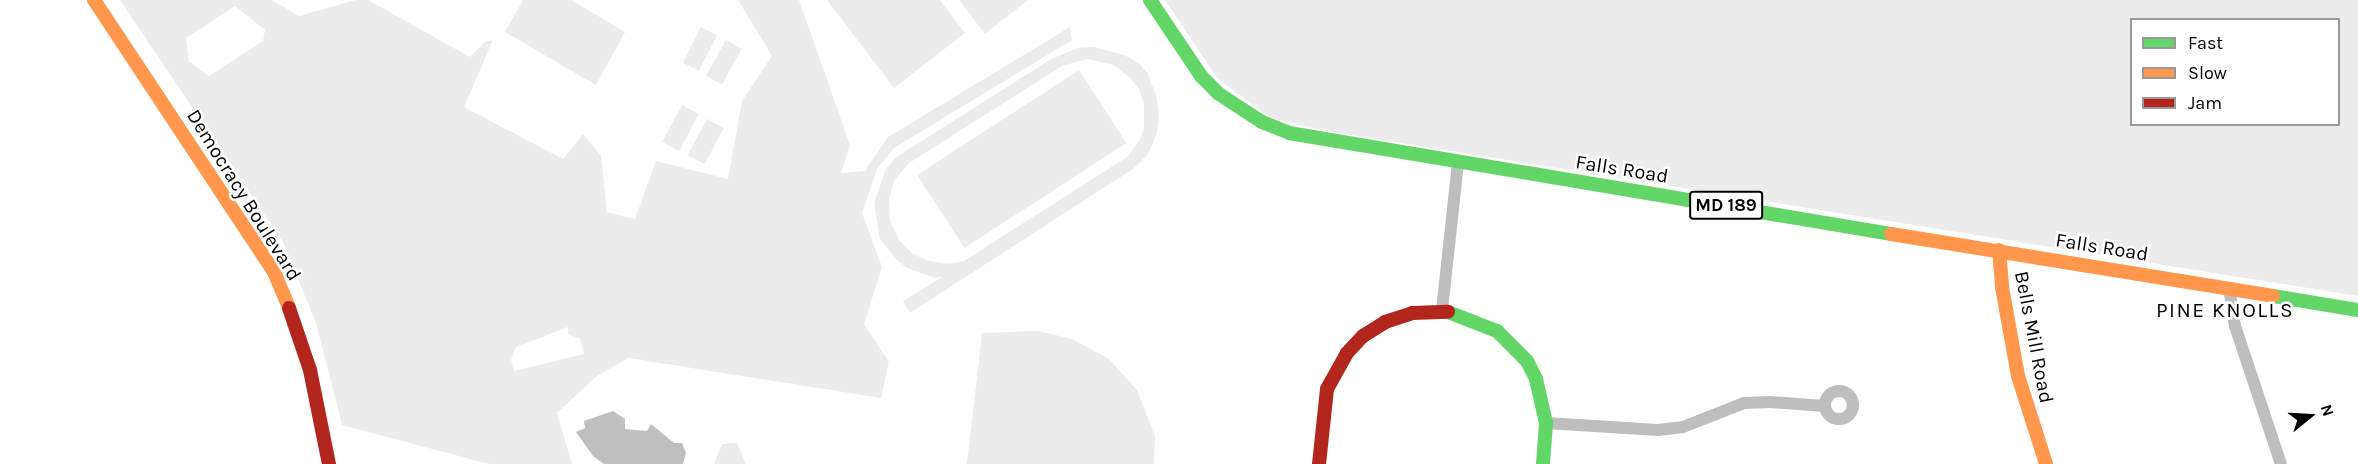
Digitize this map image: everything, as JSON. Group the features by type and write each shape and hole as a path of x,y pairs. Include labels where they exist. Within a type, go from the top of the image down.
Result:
{"main road":[{"name":"Democracy Boulevard","path":"94,0 274,272 289,307 310,369 329,464"},
{"name":"Falls Road","path":"1150,0 1202,75 1225,99 1262,123 1318,140 2358,310"},
{"name":"Bells Mill Road","path":"2000,250 2002,287 2018,376 2046,464"},
{"path":"1319,464 1327,389 1347,353 1363,336 1385,322 1412,313 1442,310 1479,322 1509,341 1527,362 1536,379 1546,423 1543,464"}],"street":[{"path":"1442,310 1458,163"},
{"path":"2229,288 2235,326 2281,464"},
{"path":"1546,423 1658,430 1683,427 1744,403 1770,402 1824,406"}],"shaded area":[{"path":"120,0 272,0 299,16 356,0 368,0 470,57 485,42 493,40 464,107 563,159 583,134 601,156 607,212 635,219 656,161 728,179 742,101 772,56 738,0 799,0 850,145 841,173 865,171 888,137 1070,27 1072,40 894,148 877,169 862,213 882,267 864,324 889,362 881,398 629,358 598,375 557,413 572,464 489,464 342,425 316,323 283,242","holes":["235,6 265,30 263,41 209,76 189,61 186,38","568,327 568,334 580,339 584,354 514,371 511,360 516,347"]},
{"path":"523,0 571,0 625,32 596,85 505,32"},
{"path":"827,0 940,0 965,33 894,88"},
{"path":"959,0 1028,0 985,34"},
{"path":"1165,0 2358,0 2358,296 1326,131 1271,118 1217,78"},
{"path":"701,27 717,35 699,71 683,63"},
{"path":"726,40 742,49 722,85 706,76"},
{"path":"1094,47 1124,55 1139,63 1148,74 1157,99 1159,115 1157,133 1148,154 1133,169 910,313 903,301 942,277 935,278 907,268 895,258 880,239 874,203 886,169 895,158 1051,59 1078,48","holes":["1087,59 1114,65 1139,89 1144,104 1144,128 1140,140 1127,157 964,261 947,264 929,261 913,254 899,240 890,221 889,199 894,181 909,163 1062,66"]},
{"path":"1079,70 1126,143 965,248 917,175"},
{"path":"682,105 699,114 679,151 662,142"},
{"path":"707,119 724,128 705,164 688,155"},
{"path":"1038,331 1072,339 1109,359 1137,390 1155,436 1154,464 967,464 982,333"},
{"path":"613,411 625,419 625,429 647,431 651,424 674,443 682,443 686,453 683,464 604,464 593,456 576,432 585,428 584,421"},
{"path":"737,443 746,464 714,464 722,444"}],"traffic: fast":[{"path":"1150,0 1201,76 1219,94 1262,122 1289,133 1891,234"},
{"path":"2273,296 2358,310"},
{"path":"1448,312 1497,331 1527,361 1536,379 1546,423 1543,464"}],"traffic: slow":[{"path":"94,0 274,272 289,308"},
{"path":"1891,234 2273,296"},
{"path":"1999,250 2002,287 2018,376 2046,464"}],"traffic: jam":[{"path":"289,308 310,370 329,464"},
{"path":"1319,464 1327,389 1347,353 1363,336 1385,322 1412,313 1448,312"}],"district":[{"name":"PINE KNOLLS","path":"2225,310"}]}
